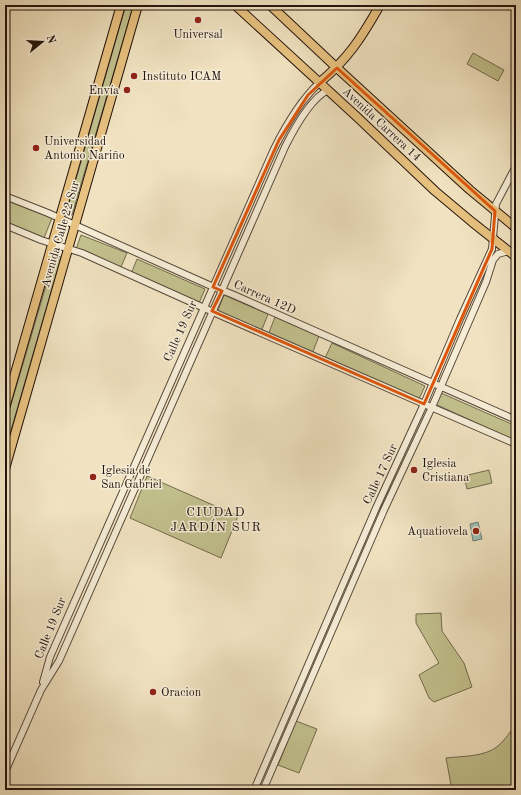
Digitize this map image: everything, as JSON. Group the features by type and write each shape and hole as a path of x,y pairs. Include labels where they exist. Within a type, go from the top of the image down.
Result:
{"main road":[{"name":"Avenida Calle 22 Sur","path":"5,408 122,5"},
{"name":"Avenida Calle 22 Sur","path":"5,469 138,5"},
{"name":"Avenida Carrera 14","path":"235,5 435,191 513,254"},
{"name":"Avenida Carrera 14","path":"270,5 337,68 495,211 516,228"},
{"name":"Calle 19 Sur","path":"320,83 337,68 358,43 380,5"}],"street":[{"name":"Calle 19 Sur","path":"41,690 50,657 279,140 300,104 320,83"},
{"name":"Calle 19 Sur","path":"5,772 41,690 59,661 285,147 311,106 319,96 328,90"},
{"name":"Calle 17 Sur","path":"254,790 376,508 424,404 492,249 497,202 516,166"},
{"name":"Carrera 12D","path":"5,196 516,420"},
{"path":"5,225 53,244 88,255 516,444"},
{"name":"Calle 17 Sur","path":"263,790 384,510 441,387 486,282 493,260 498,254 513,254"}],"highlighted area":[{"path":"337,68 495,211 492,249 424,404 212,311 222,291 213,287 279,140 308,95"}],"shaded area":[{"path":"125,8 132,10 72,215 66,214"},
{"path":"473,53 504,70 498,81 467,64"},
{"path":"5,200 52,218 44,238 5,223"},
{"path":"81,235 127,253 121,267 76,249"},
{"path":"55,255 61,257 5,451 5,425"},
{"path":"137,259 205,289 199,303 131,274"},
{"path":"224,295 268,314 261,332 217,313"},
{"path":"275,317 319,336 312,354 268,335"},
{"path":"332,343 425,386 418,401 325,358"},
{"path":"441,393 516,426 516,441 435,404"},
{"path":"489,470 492,483 467,489 464,476"},
{"path":"147,476 238,516 221,558 130,518"},
{"path":"441,613 442,631 464,663 472,687 434,702 429,698 419,675 439,663 416,623 416,614"},
{"path":"296,721 317,729 299,773 278,765"},
{"path":"516,724 516,790 452,790 446,758 480,754 493,750 503,741"}],"water":[{"name":"Aquatiovela","path":"478,522 482,539 473,541 470,524"}],"place":[{"name":"Universal","path":"198,20"},
{"name":"Instituto ICAM","path":"134,76"},
{"name":"Envía","path":"127,90"},
{"name":"Universidad Antonio Nariño","path":"36,148"},
{"name":"Iglesia Cristiana","path":"414,470"},
{"name":"Iglesia de San Gabriel","path":"93,477"},
{"name":"Aquatiovela","path":"476,531"},
{"name":"Oracion","path":"153,692"}],"district":[{"name":"CIUDAD JARDÍN SUR","path":"216,518"}]}
